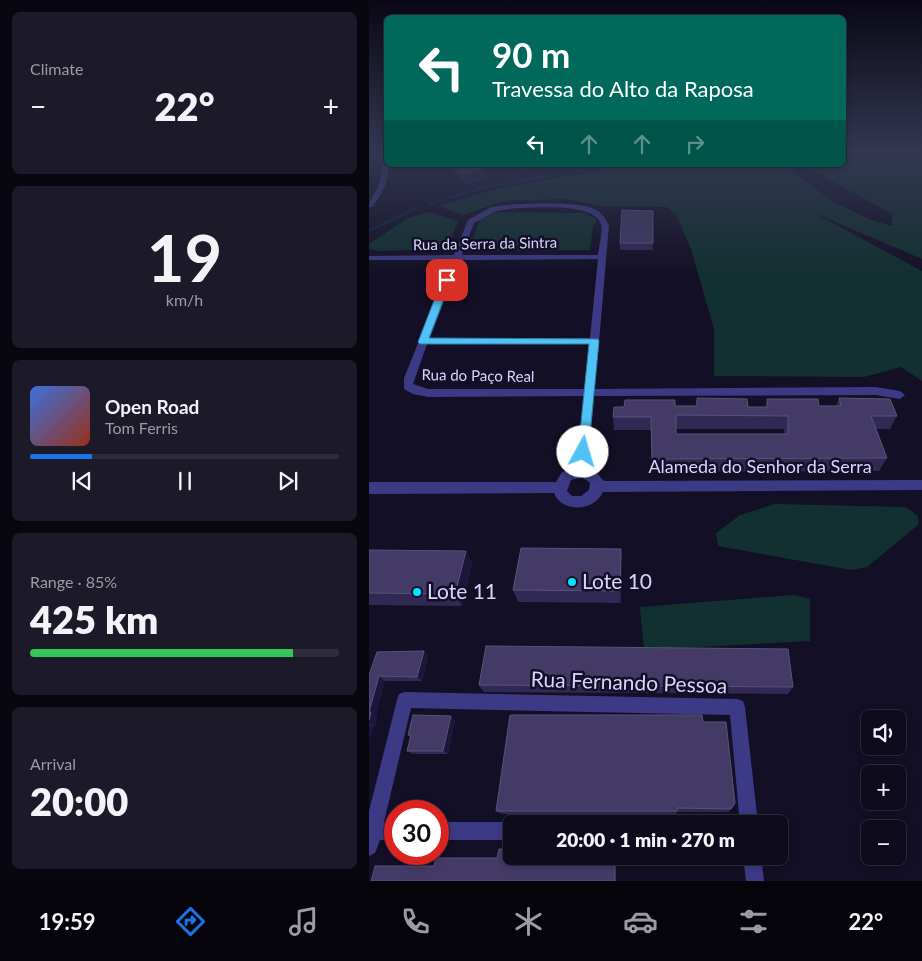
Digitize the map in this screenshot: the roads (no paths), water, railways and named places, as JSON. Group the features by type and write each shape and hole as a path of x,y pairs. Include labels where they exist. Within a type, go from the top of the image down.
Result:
{"street":[{"path":"369,205 377,193"},
{"name":"Rua do Paço Real","path":"582,472 589,393 605,225 601,217 592,210 577,207 549,206 495,209 480,215 471,222 455,258 409,378 408,386 417,391 428,393 589,393 876,391 900,395"},
{"name":"Rua da Serra da Sintra","path":"369,258 602,257"},
{"path":"423,342 594,341"},
{"path":"582,472 593,477 598,487 592,498 577,503 564,499 560,493 560,487 567,476 582,472"},
{"name":"Alameda do Senhor da Serra","path":"598,487 922,485"},
{"path":"369,488 560,487"},
{"name":"Rua Fernando Pessoa","path":"371,839 405,700 737,706 748,815"},
{"path":"449,831 503,831"},
{"path":"371,839 384,835"},
{"path":"753,865 755,881"}],"waterway":[{"path":"430,204 465,193"},
{"path":"369,231 416,208"}],"place":[{"name":"Lote 10","path":"572,582"},
{"name":"Lote 11","path":"417,592"}]}
